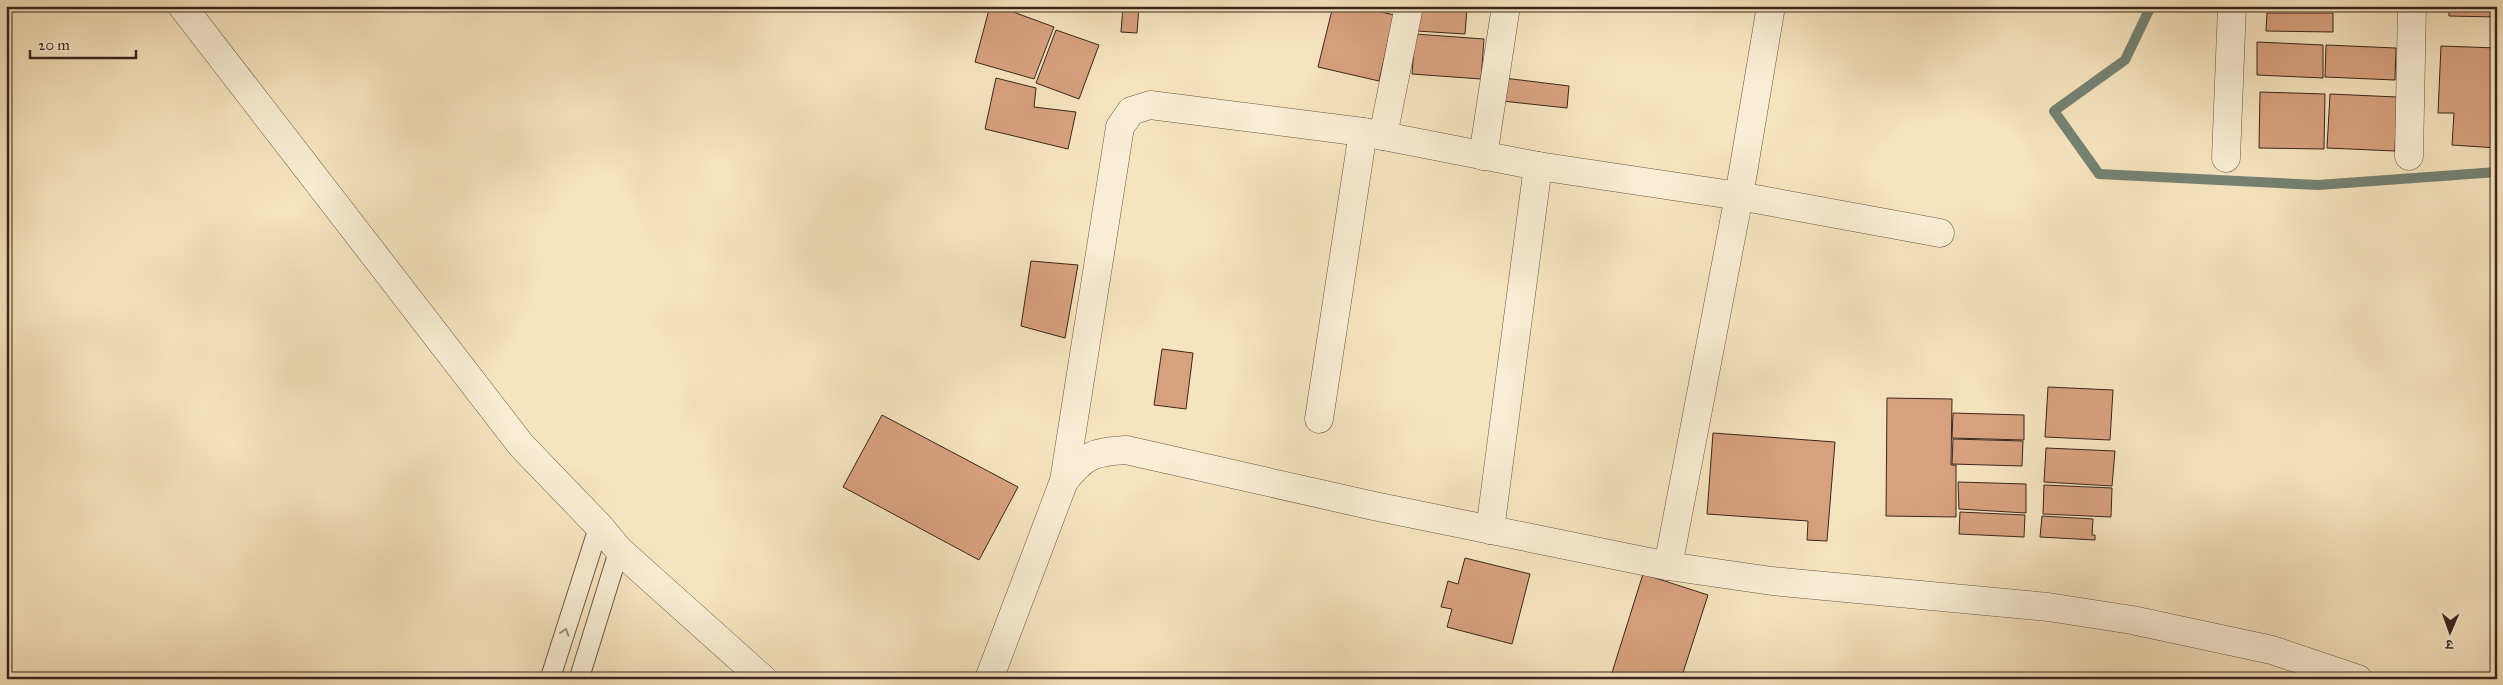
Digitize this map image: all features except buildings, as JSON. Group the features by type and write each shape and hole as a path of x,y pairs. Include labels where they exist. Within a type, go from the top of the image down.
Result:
{"street":[{"path":"182,6 520,445 599,526 619,550 763,679"},
{"path":"1319,419 1373,134 1409,6"},
{"path":"1483,156 1506,6"},
{"path":"1668,566 1739,196 1771,6"},
{"path":"2226,158 2232,6"},
{"path":"2409,156 2412,6"},
{"path":"989,679 1064,481 1120,127 1132,111 1150,105 1373,134 1538,166 1739,196 1940,233"},
{"path":"1490,530 1538,166"},
{"path":"1064,481 1080,462 1100,452 1126,450 1374,506 1668,566 1772,581 2048,607 2132,620 2272,650 2358,679"}],"lane":[{"path":"550,679 599,526"},
{"path":"579,679 619,550"}],"waterway":[{"path":"2151,6 2125,60 2054,111 2099,174 2318,185 2497,172"}]}
